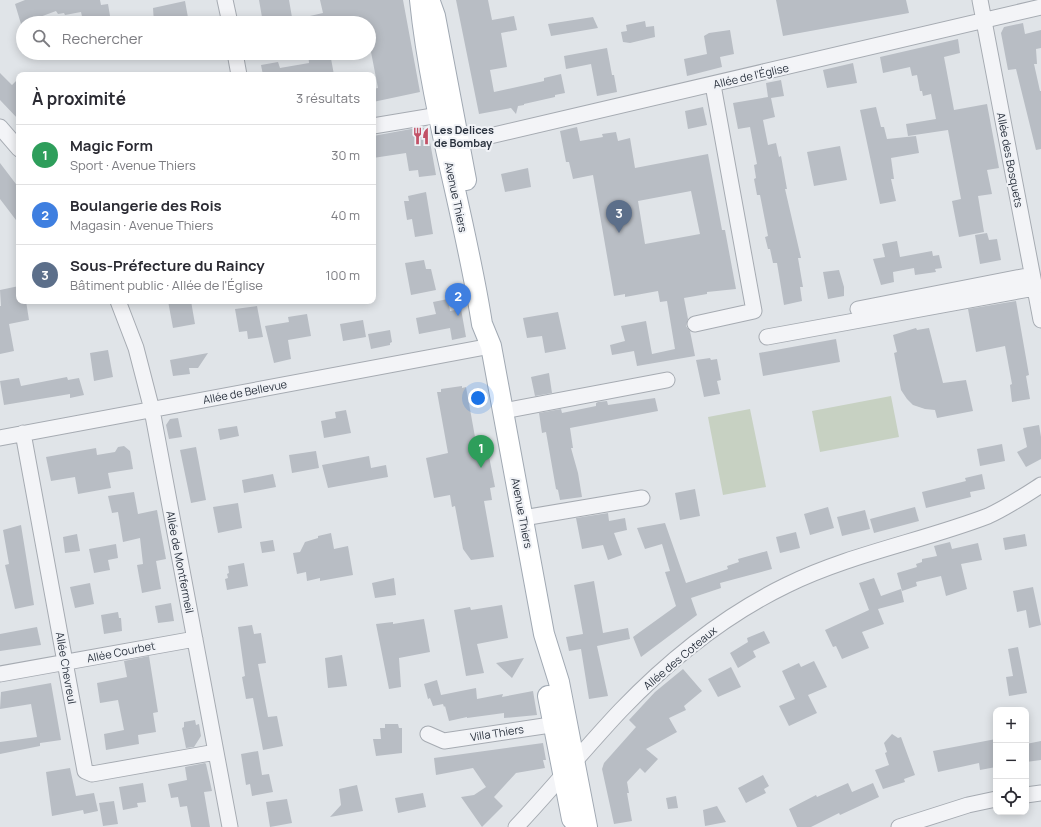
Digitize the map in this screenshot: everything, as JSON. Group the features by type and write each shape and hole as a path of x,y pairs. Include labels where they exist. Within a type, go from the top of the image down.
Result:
{"main road":[{"name":"Avenue Thiers","path":"420,0 423,33 439,115 482,324 490,346 523,518 544,634 546,680 560,723 569,768 586,827"},
{"name":"Avenue Thiers","path":"429,0 435,16 460,144 491,322 490,346"},
{"name":"Avenue Thiers","path":"569,768 575,827"}],"street":[{"path":"226,0 229,16"},
{"name":"Allée des Bosquets","path":"980,0 1041,320"},
{"name":"Allée de l'Église","path":"460,144 1041,7"},
{"path":"423,33 433,44 451,139 460,144"},
{"path":"236,60 238,72"},
{"path":"695,324 754,311 713,85"},
{"path":"376,126 439,115"},
{"path":"0,127 16,146"},
{"path":"858,309 1034,281"},
{"path":"767,337 1034,281"},
{"name":"Allée de Montfermeil","path":"119,304 136,348 152,410 230,827"},
{"name":"Allée de Bellevue","path":"0,438 490,346"},
{"path":"503,411 667,380"},
{"name":"Allée Chevreul","path":"23,433 84,768 87,773 92,774 216,752"},
{"name":"Allée des Coteaux","path":"516,827 621,710 656,675 698,640 741,611 788,584 840,564 990,515 1041,485"},
{"path":"523,518 642,498"},
{"name":"Allée Courbet","path":"0,674 195,639"},
{"name":"Villa Thiers","path":"428,734 444,741 560,723"},
{"path":"1029,795 1041,793"},
{"path":"899,827 960,808 993,800"}],"green space":[{"path":"891,396 899,437 820,452 812,411"},
{"path":"750,409 766,487 723,495 708,417"}],"building":[{"path":"25,0 100,0 101,5 108,4 110,16 82,16 81,12 65,15 64,13 58,14 56,11 43,16 19,16 15,4"},
{"path":"259,0 289,0 292,16 262,16"},
{"path":"320,0 403,0 420,92 376,101 376,88 378,88 373,60 376,60 376,16 310,16 323,13"},
{"path":"456,0 488,0 492,20 514,16 517,30 501,33 507,67 490,70 494,92 544,81 544,78 561,74 565,93 518,106 516,114 511,108 479,114"},
{"path":"776,0 906,0 909,13 783,36"},
{"path":"185,1 188,16 154,16 153,8"},
{"path":"593,17 598,28 551,36 548,24"},
{"path":"645,21 646,27 654,26 655,37 630,43 623,42 621,32 627,31 626,25"},
{"path":"1023,23 1025,34 1041,30 1041,48 1036,49 1037,64 1034,64 1041,91 1041,149 1036,150 1016,69 1008,70 1001,33 1004,27"},
{"path":"730,30 734,54 720,57 722,67 687,76 684,59 707,54 704,36 709,33"},
{"path":"958,39 960,53 944,57 954,110 987,104 999,168 987,170 992,194 978,196 984,232 959,237 952,201 961,199 948,130 908,136 906,124 936,119 931,94 923,96 922,91 920,91 917,75 912,76 910,67 883,73 880,57"},
{"path":"607,48 617,92 597,96 591,64 566,69 564,56"},
{"path":"309,60 331,60 333,72 262,72 261,65 278,62 280,68 309,63"},
{"path":"853,63 857,83 827,88 823,70"},
{"path":"0,73 12,85 16,81 16,117 0,100"},
{"path":"781,80 784,96 771,98 775,117 763,120 768,145 776,143 779,157 781,156 787,189 785,189 801,258 798,258 803,287 800,287 802,301 784,305 777,263 773,263 770,249 768,249 765,237 768,236 760,195 757,195 754,179 756,178 754,165 757,164 750,127 738,129 733,103 768,97 766,83"},
{"path":"703,107 707,125 688,129 685,111"},
{"path":"876,107 881,127 884,127 887,139 916,136 919,153 891,158 894,179 891,179 896,201 880,204 860,110"},
{"path":"422,127 428,131 436,175 419,177 418,170 409,171 406,153 376,158 376,135"},
{"path":"577,127 580,141 603,137 602,134 616,132 618,141 630,138 635,168 708,154 722,230 725,230 736,289 707,292 707,294 684,298 688,319 686,326 690,331 695,356 637,366 634,351 612,355 610,345 625,341 621,326 646,321 652,354 675,349 667,301 660,302 658,291 625,297 625,294 614,296 593,175 573,179 569,162 566,162 560,131","holes":["691,191 700,234 645,244 638,201"]},
{"path":"840,146 847,180 814,186 807,152"},
{"path":"0,163 16,184 16,220 0,199"},
{"path":"528,168 531,187 505,192 501,174"},
{"path":"426,192 433,234 415,237 412,219 407,220 404,201 409,201 408,196"},
{"path":"987,233 989,240 997,239 1001,260 980,264 975,235"},
{"path":"897,241 900,257 932,251 933,256 939,255 942,268 935,269 936,272 915,275 914,268 893,272 894,282 881,285 873,259 885,257 882,244"},
{"path":"424,260 426,269 431,269 436,290 411,295 405,263"},
{"path":"839,270 844,287 844,296 828,299 823,272"},
{"path":"16,287 16,304 26,304 29,320 9,324 14,351 0,354 1,306 0,290"},
{"path":"448,299 450,311 461,309 466,337 452,340 450,328 419,334 416,318 436,314 433,302"},
{"path":"1016,301 1029,375 1026,376 1030,399 1012,402 1010,385 1012,384 1005,346 976,352 968,309"},
{"path":"169,304 192,304 195,324 173,328"},
{"path":"257,306 263,337 248,339 247,331 239,332 235,309"},
{"path":"558,312 566,349 545,353 542,336 527,338 523,318"},
{"path":"307,314 311,336 288,340 291,359 274,363 265,326 289,322 288,317"},
{"path":"363,320 366,337 343,341 340,324"},
{"path":"916,328 917,330 929,328 943,383 966,380 973,411 937,418 935,410 925,409 913,405 907,399 901,390 894,353 897,352 893,335"},
{"path":"390,330 392,342 390,345 371,349 368,334"},
{"path":"836,339 840,362 763,376 759,353"},
{"path":"108,350 113,377 94,381 90,353"},
{"path":"208,353 198,368 189,368 190,374 173,376 170,360"},
{"path":"710,358 711,360 717,359 721,380 717,381 720,394 704,397 696,360"},
{"path":"549,373 552,393 535,396 531,377"},
{"path":"67,377 68,380 79,378 84,395 70,398 70,394 4,405 0,381 19,378 21,386"},
{"path":"462,386 462,388 466,387 477,448 487,446 495,487 490,488 492,500 484,501 494,557 471,560 463,549 455,506 452,507 450,495 434,498 426,458 448,453 437,392 441,392 441,389"},
{"path":"655,398 658,411 570,428 573,448 571,448 578,473 582,497 560,500 558,490 556,489 546,432 542,433 539,413 561,409 562,413 596,406 596,403 598,402 607,401 608,405"},
{"path":"346,410 351,433 324,438 321,421 336,418 335,412"},
{"path":"178,418 182,437 169,439 166,425 170,419"},
{"path":"1039,425 1041,437 1041,459 1026,467 1017,452 1027,447 1023,428"},
{"path":"237,426 239,436 220,440 218,429"},
{"path":"1002,444 1005,461 980,466 977,449"},
{"path":"124,446 130,451 133,469 108,473 111,488 78,494 75,477 51,481 46,457 96,448 97,455 115,452 118,447"},
{"path":"196,447 206,500 191,503 180,450"},
{"path":"316,451 319,468 292,473 289,455"},
{"path":"369,456 371,468 386,465 388,477 328,488 322,465"},
{"path":"273,474 276,487 244,493 242,480"},
{"path":"982,474 985,489 970,492 971,497 926,508 922,492 966,481 965,478"},
{"path":"695,489 700,516 680,520 675,493"},
{"path":"134,492 138,514 157,510 166,559 156,561 161,589 142,593 137,565 143,564 140,538 123,542 118,512 112,513 108,496"},
{"path":"238,503 242,528 218,533 213,507"},
{"path":"828,507 834,528 810,535 804,514"},
{"path":"915,507 919,521 874,533 870,519"},
{"path":"865,510 870,529 842,536 837,517"},
{"path":"608,513 609,521 625,518 627,530 614,533 622,555 608,560 603,545 582,549 576,518"},
{"path":"665,523 686,583 728,569 727,566 739,562 738,559 767,551 772,569 720,583 721,588 691,598 697,615 641,657 633,637 676,606 665,572 670,571 662,544 645,549 637,528"},
{"path":"21,525 34,605 15,609 5,565 9,564 3,530"},
{"path":"796,532 800,548 780,553 776,537"},
{"path":"331,533 334,549 348,546 353,575 320,581 320,578 307,581 306,572 297,574 293,553 300,552 305,542 318,538 318,536"},
{"path":"77,534 80,551 65,553 63,537"},
{"path":"1025,534 1027,546 1005,550 1003,538"},
{"path":"273,540 275,551 262,553 260,542"},
{"path":"950,542 952,549 978,543 982,560 961,564 967,589 946,596 941,576 916,582 917,586 902,591 897,573 917,567 916,564 922,562 922,559 937,556 934,546"},
{"path":"116,544 118,558 108,560 110,570 94,573 89,549"},
{"path":"244,563 248,586 227,590 225,579 228,578 228,566"},
{"path":"394,578 396,595 375,598 372,583"},
{"path":"874,578 881,596 901,589 904,602 878,609 884,624 862,632 869,648 842,659 836,646 833,647 825,630 869,610 859,583"},
{"path":"594,581 603,633 628,628 630,639 597,646 608,696 589,699 581,649 569,651 566,637 583,634 574,585"},
{"path":"90,583 94,604 75,608 70,587"},
{"path":"1033,587 1041,625 1029,628 1026,610 1017,612 1013,591"},
{"path":"171,603 174,621 158,623 155,606"},
{"path":"502,605 508,638 477,644 484,673 466,676 454,610 470,607 471,610"},
{"path":"118,612 119,618 121,618 122,631 104,634 101,615"},
{"path":"424,619 430,652 399,658 401,687 389,689 376,624 393,622 393,624"},
{"path":"252,625 254,634 261,633 266,663 258,664 268,717 277,716 283,746 263,750 253,698 246,699 242,677 245,676 238,627"},
{"path":"37,627 41,645 0,651 0,634"},
{"path":"764,631 770,643 753,651 756,657 738,668 730,653 748,642 747,638"},
{"path":"1018,647 1027,693 1009,696 1006,677 1013,676 1008,649"},
{"path":"342,655 347,686 328,688 325,658"},
{"path":"149,656 158,712 153,713 156,732 138,735 139,744 106,750 104,734 124,730 118,700 100,703 97,683 127,677 124,661"},
{"path":"524,658 512,678 496,663"},
{"path":"814,661 827,687 808,695 817,713 789,726 779,706 795,699 782,671 799,663 801,667"},
{"path":"731,667 741,687 718,697 708,679"},
{"path":"683,669 702,691 684,706 686,710 669,718 677,732 646,749 658,759 645,773 640,768 627,782 629,793 627,793 632,821 614,824 602,769 604,763 636,727 629,720 655,692"},
{"path":"437,680 441,695 476,688 477,699 503,694 502,697 533,691 537,715 504,718 504,713 467,717 449,721 445,706 444,707 443,704 433,706 430,698 428,699 424,684"},
{"path":"51,683 61,740 40,743 40,746 0,754 0,742 37,737 31,704 0,709 1,692"},
{"path":"195,720 196,725 199,724 201,736 194,747 186,748 182,728 184,727 184,722"},
{"path":"385,724 398,724 399,728 402,728 402,753 376,756 373,739 381,739 380,728 385,728"},
{"path":"892,734 898,738 901,737 915,775 904,779 905,782 883,789 875,770 889,765 885,753 887,752 884,743"},
{"path":"993,740 993,768 980,770 979,763 938,772 933,751"},
{"path":"1041,741 1041,760 1029,762 1029,743"},
{"path":"543,743 546,760 543,760 545,768 516,773 494,797 503,806 482,827 461,797 474,795 486,787 473,768 436,775 434,758"},
{"path":"258,751 262,775 269,774 273,792 252,796 250,784 246,785 241,754"},
{"path":"205,763 212,791 204,792 210,827 191,827 187,806 180,807 178,797 171,798 168,784 187,780 185,767"},
{"path":"70,768 76,796 94,793 98,811 84,814 83,810 52,816 46,772"},
{"path":"763,775 769,786 764,789 766,793 746,803 738,788"},
{"path":"143,783 146,802 137,803 138,807 123,810 119,787"},
{"path":"848,783 852,792 873,783 879,797 840,815 839,813 811,827 797,827 789,809 816,795 817,797"},
{"path":"357,785 363,811 330,817 341,805 339,789"},
{"path":"423,793 426,807 398,813 395,798"},
{"path":"676,796 678,808 668,809 666,798"},
{"path":"287,799 292,823 270,827 266,802"},
{"path":"114,801 118,824 103,826 99,803"},
{"path":"717,806 726,822 705,826 703,810"}],"place":[{"name":"Les Delices de Bombay","path":"421,136"},
{"name":"Sous-Préfecture du Raincy","path":"619,233"},
{"name":"Boulangerie des Rois","path":"458,316"},
{"name":"Magic Form","path":"481,468"}]}
